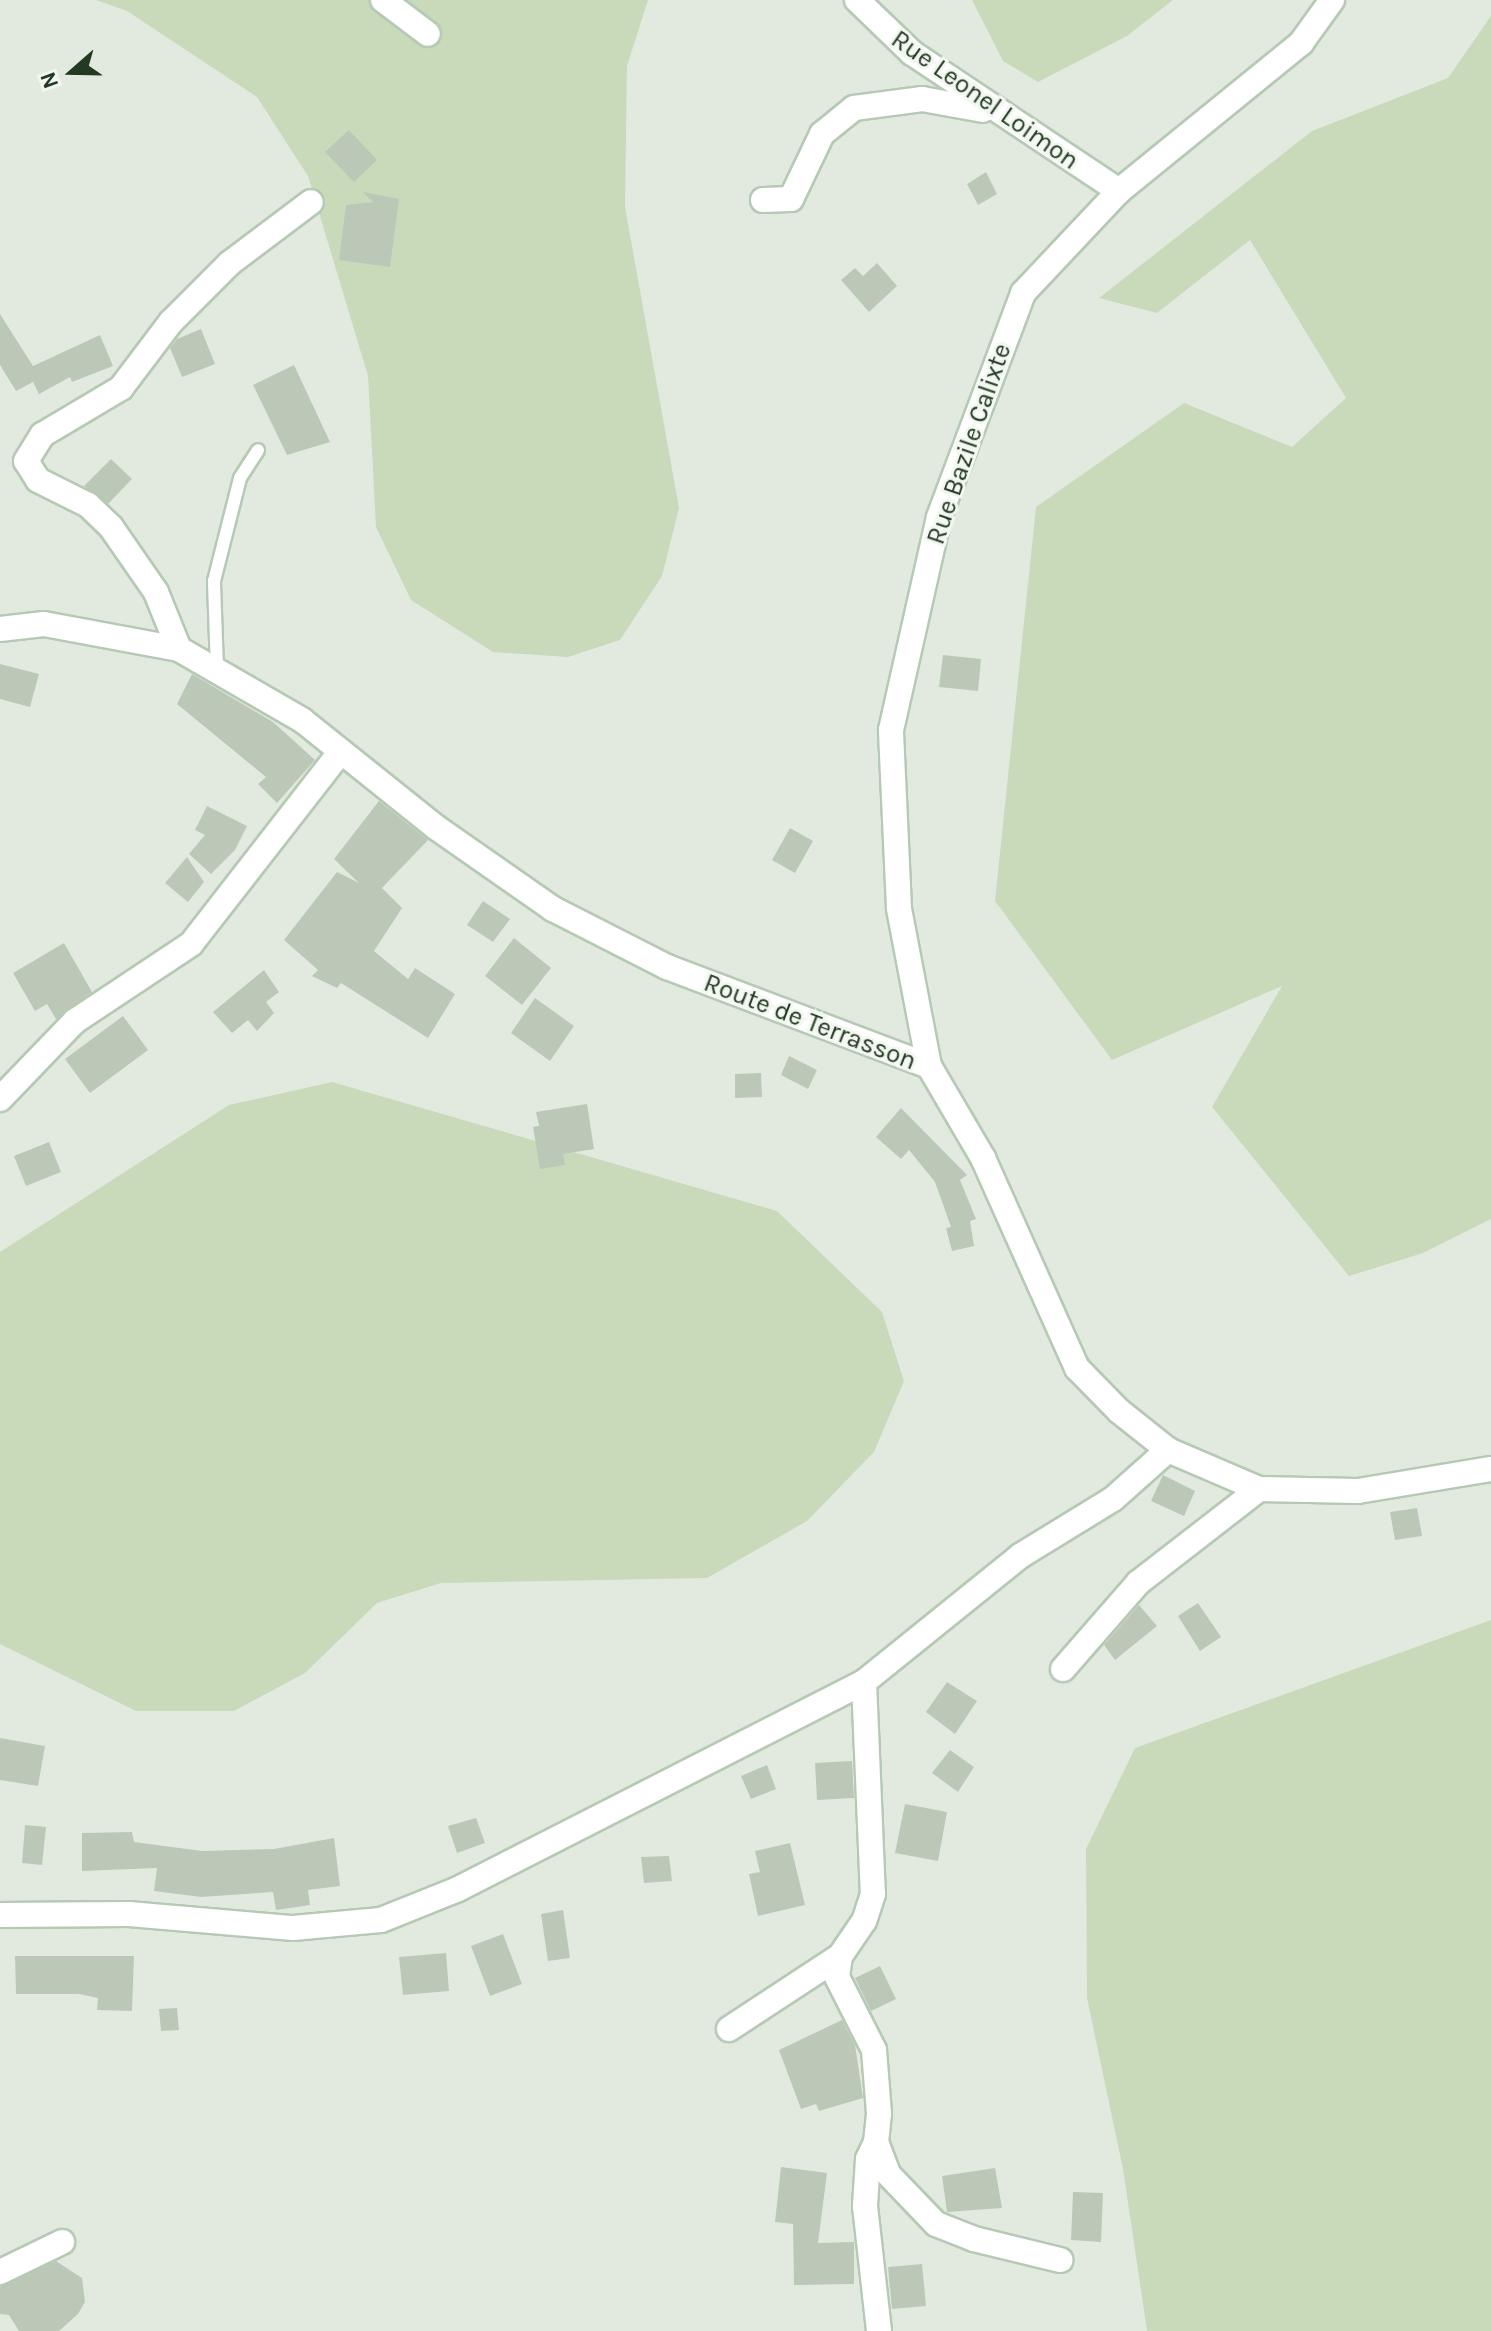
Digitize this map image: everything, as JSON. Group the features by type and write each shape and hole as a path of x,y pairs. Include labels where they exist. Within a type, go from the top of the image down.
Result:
{"street":[{"path":"383,0 428,34"},
{"name":"Rue Leonel Loimon","path":"857,0 892,38 998,114 1119,191"},
{"name":"Rue Bazile Calixte","path":"929,1066 899,908 891,730 939,517 1023,293 1119,191 1301,43 1332,0"},
{"path":"763,200 791,199 822,134 854,108 922,99 998,114"},
{"path":"179,649 156,592 111,527 88,505 38,480 26,461 42,435 121,388 171,322 220,273 311,202"},
{"name":"Route de Terrasson","path":"0,629 44,624 179,649 302,720 437,828 553,909 680,972 929,1066 983,1158 1077,1368 1119,1411 1168,1450 1259,1489 1358,1491 1491,1469"},
{"path":"0,1099 75,1021 191,944 341,751"},
{"path":"0,1915 129,1914 293,1928 381,1920 458,1889 864,1682 1020,1556 1113,1499 1168,1450"},
{"path":"1063,1669 1138,1583 1259,1489"},
{"path":"729,2029 840,1956 864,1921 873,1894 864,1682"},
{"path":"840,1956 837,1977 874,2050 876,2142 888,2174 936,2224 974,2239 1060,2260"},
{"path":"876,2142 868,2159 865,2206 879,2331"},
{"path":"0,2272 62,2242"}],"lane":[{"path":"217,669 214,581 240,478 258,450"}],"green space":[{"path":"96,0 648,0 627,66 625,207 679,508 662,576 620,640 568,657 493,652 411,600 376,527 368,376 308,176 257,97 127,11"},
{"path":"972,0 1173,0 1127,36 1038,82 1003,61"},
{"path":"1491,16 1491,1219 1423,1253 1349,1276 1212,1107 1282,986 1112,1060 995,901 1036,507 1184,403 1292,447 1346,398 1250,240 1157,313 1099,298 1312,131 1448,78"},
{"path":"332,1082 777,1211 882,1312 904,1381 874,1452 807,1521 707,1578 441,1583 377,1603 305,1673 234,1711 136,1711 0,1644 0,1252 229,1105"},
{"path":"1491,1620 1491,2331 1147,2331 1123,2169 1087,1998 1086,1849 1135,1748"}],"building":[{"path":"349,130 377,160 354,182 325,152"},
{"path":"986,172 997,194 978,205 967,184"},
{"path":"363,192 399,199 390,267 339,260 346,205 373,202"},
{"path":"877,263 897,286 869,312 841,280 855,268 863,276"},
{"path":"0,314 33,366 100,335 113,366 72,382 70,377 39,394 33,382 16,391 0,365"},
{"path":"201,329 215,364 182,377 170,348 177,339"},
{"path":"294,365 330,442 287,455 253,385"},
{"path":"111,459 132,479 108,504 84,486"},
{"path":"943,655 981,659 978,691 939,687"},
{"path":"0,664 39,674 30,707 0,699"},
{"path":"192,674 273,722 315,760 277,803 258,784 266,777 177,704"},
{"path":"379,801 428,840 382,888 402,908 374,951 408,979 415,968 455,994 428,1038 341,983 337,988 312,976 318,970 284,940 337,872 359,883 334,859"},
{"path":"207,806 247,826 235,850 211,874 189,854 205,835 195,830"},
{"path":"790,828 813,841 795,873 772,860"},
{"path":"187,857 204,882 188,902 165,883"},
{"path":"483,901 510,919 493,942 467,925"},
{"path":"514,938 551,968 522,1005 485,976"},
{"path":"64,943 92,992 56,1019 47,1004 35,1011 13,973"},
{"path":"264,970 279,992 266,1002 274,1013 257,1031 248,1020 232,1033 213,1012"},
{"path":"535,998 574,1026 550,1061 511,1033"},
{"path":"123,1016 148,1050 90,1093 65,1059"},
{"path":"789,1056 817,1070 808,1089 781,1075"},
{"path":"761,1073 762,1097 735,1098 735,1074"},
{"path":"587,1104 594,1149 563,1154 565,1165 540,1169 533,1127 539,1126 536,1112"},
{"path":"901,1108 967,1175 960,1180 976,1219 970,1221 974,1246 952,1251 946,1228 951,1227 935,1182 909,1150 901,1159 876,1137"},
{"path":"49,1142 61,1172 26,1186 14,1156"},
{"path":"1163,1475 1195,1491 1184,1516 1151,1501"},
{"path":"1417,1508 1422,1536 1395,1540 1390,1512"},
{"path":"1198,1603 1221,1637 1200,1651 1178,1616"},
{"path":"1139,1605 1157,1626 1115,1660 1104,1645"},
{"path":"947,1682 977,1701 955,1734 926,1712"},
{"path":"0,1738 45,1746 38,1786 0,1780"},
{"path":"950,1750 974,1767 958,1792 932,1773"},
{"path":"852,1761 854,1798 817,1800 815,1763"},
{"path":"767,1765 776,1789 751,1799 741,1776"},
{"path":"905,1804 947,1812 938,1861 895,1853"},
{"path":"476,1818 485,1843 457,1853 448,1826"},
{"path":"25,1825 46,1827 42,1865 22,1863"},
{"path":"132,1832 134,1842 202,1851 274,1849 334,1838 340,1886 308,1890 310,1905 276,1910 273,1892 201,1897 154,1891 157,1868 82,1871 82,1833"},
{"path":"790,1843 805,1905 758,1916 749,1874 760,1872 755,1851"},
{"path":"669,1856 672,1881 644,1883 641,1857"},
{"path":"563,1910 570,1958 548,1961 541,1914"},
{"path":"503,1934 522,1984 490,1996 471,1946"},
{"path":"446,1953 449,1991 403,1995 399,1957"},
{"path":"15,1956 134,1956 132,2011 97,2010 98,1998 79,1994 16,1994"},
{"path":"880,1966 896,1999 871,2011 855,1978"},
{"path":"177,2008 179,2030 161,2031 159,2009"},
{"path":"842,2020 855,2045 863,2098 819,2111 816,2104 801,2109 779,2050"},
{"path":"781,2167 827,2173 818,2243 854,2242 854,2284 794,2285 793,2224 775,2222"},
{"path":"995,2168 1002,2208 947,2212 942,2176"},
{"path":"1073,2192 1103,2193 1101,2242 1071,2240"},
{"path":"56,2261 82,2278 85,2302 78,2314 59,2331 19,2331 9,2315 0,2314 0,2287"},
{"path":"922,2264 926,2306 892,2309 888,2267"}]}
